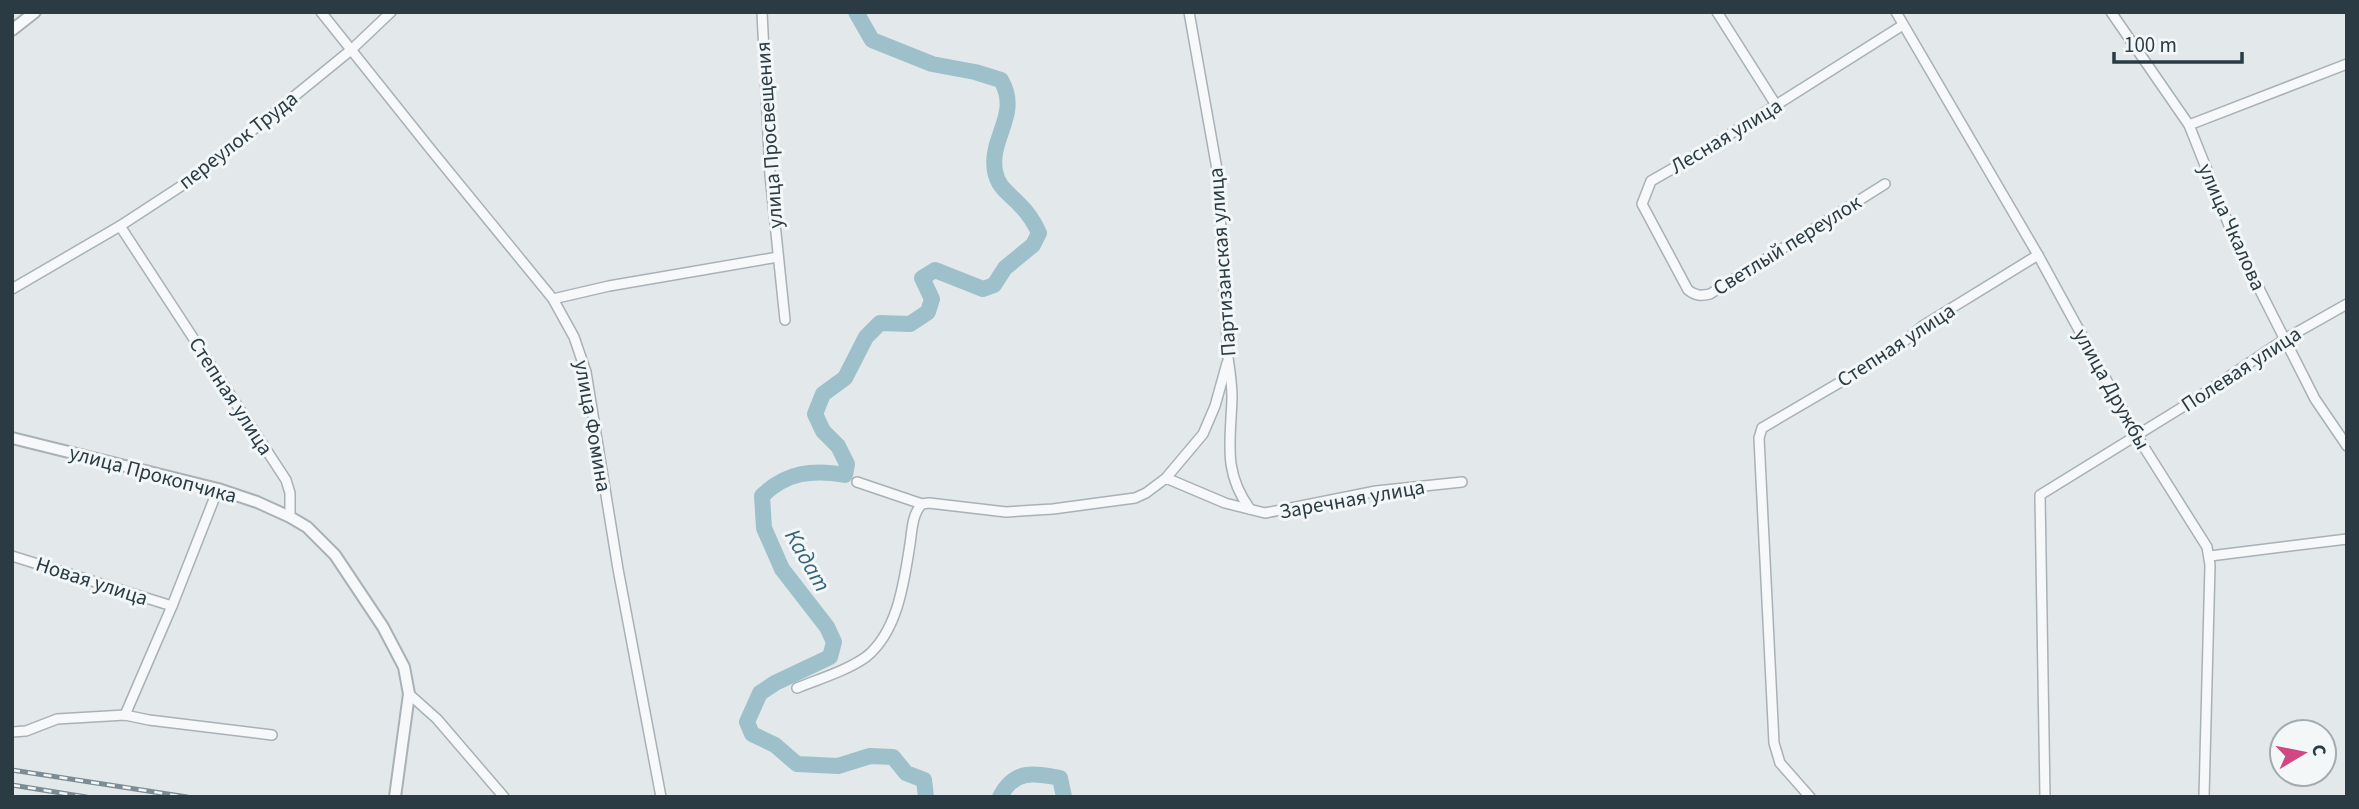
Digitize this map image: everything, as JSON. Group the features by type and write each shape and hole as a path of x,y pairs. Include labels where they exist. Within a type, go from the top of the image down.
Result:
{"street":[{"path":"12,30 35,12"},
{"name":"улица Фомина","path":"321,12 553,299 574,337 586,372 618,569 661,797"},
{"name":"переулок Труда","path":"120,226 195,177 351,50 391,12"},
{"name":"улица Просвещения","path":"762,12 770,175 785,320"},
{"name":"Партизанская улица","path":"1189,12 1218,175 1228,358 1232,380 1230,460 1239,494 1250,509"},
{"path":"1717,12 1776,105"},
{"name":"улица Дружбы","path":"1896,12 2038,255 2137,436 2207,547 2210,556 2204,797"},
{"name":"улица Чкалова","path":"2111,12 2189,125 2235,243 2315,399 2347,446"},
{"name":"Лесная улица","path":"1688,290 1642,204 1651,181 1903,25"},
{"path":"2189,125 2347,64"},
{"name":"Светлый переулок","path":"1688,290 1695,295 1710,294 1885,184"},
{"path":"12,289 120,226"},
{"name":"Степная улица","path":"120,226 286,480 290,517"},
{"name":"Степная улица","path":"1810,797 1780,764 1774,743 1759,438 1762,428 1890,353 1924,326 2038,255"},
{"name":"улица Просвещения","path":"553,299 609,286 778,257"},
{"name":"Полевая улица","path":"2045,797 2040,495 2137,436 2285,339 2347,304"},
{"path":"858,482 922,504 1006,512 1066,508 1135,498 1166,478 1203,434 1215,406 1228,358"},
{"name":"улица Прокопчика","path":"12,438 218,489 290,517"},
{"name":"Заречная улица","path":"1166,478 1225,503 1257,512 1275,512 1376,491 1462,482"},
{"path":"125,715 218,489"},
{"path":"797,688 864,657 884,635 904,582 915,516 922,504"},
{"path":"290,517 307,527 335,555 383,627 404,667 409,694 395,797"},
{"path":"2210,556 2347,539"},
{"name":"Новая улица","path":"12,556 172,606"},
{"path":"409,694 437,719 504,797"},
{"path":"12,732 26,731 57,719 125,715 272,735"}],"waterway":[{"name":"Кадат","path":"856,12 872,40 932,64 1001,80 1008,104 994,159 996,177 1001,186 1026,211 1039,233 1033,245 1005,268 994,285 983,289 935,270 922,278 932,299 928,312 910,324 880,323 866,337 845,378 823,394 815,414 823,431 838,446 847,464 845,475 822,472 800,474 781,482 762,496 764,528 782,569 827,627 834,642 830,657 760,693 747,722 752,734 775,745 797,764 838,766 870,756 893,757 906,773 924,780 926,797"},
{"name":"Кадат","path":"1000,797 1018,777 1033,774 1060,778 1064,797"}],"railway":[{"path":"12,770 187,797"},
{"path":"12,785 86,797"}]}
